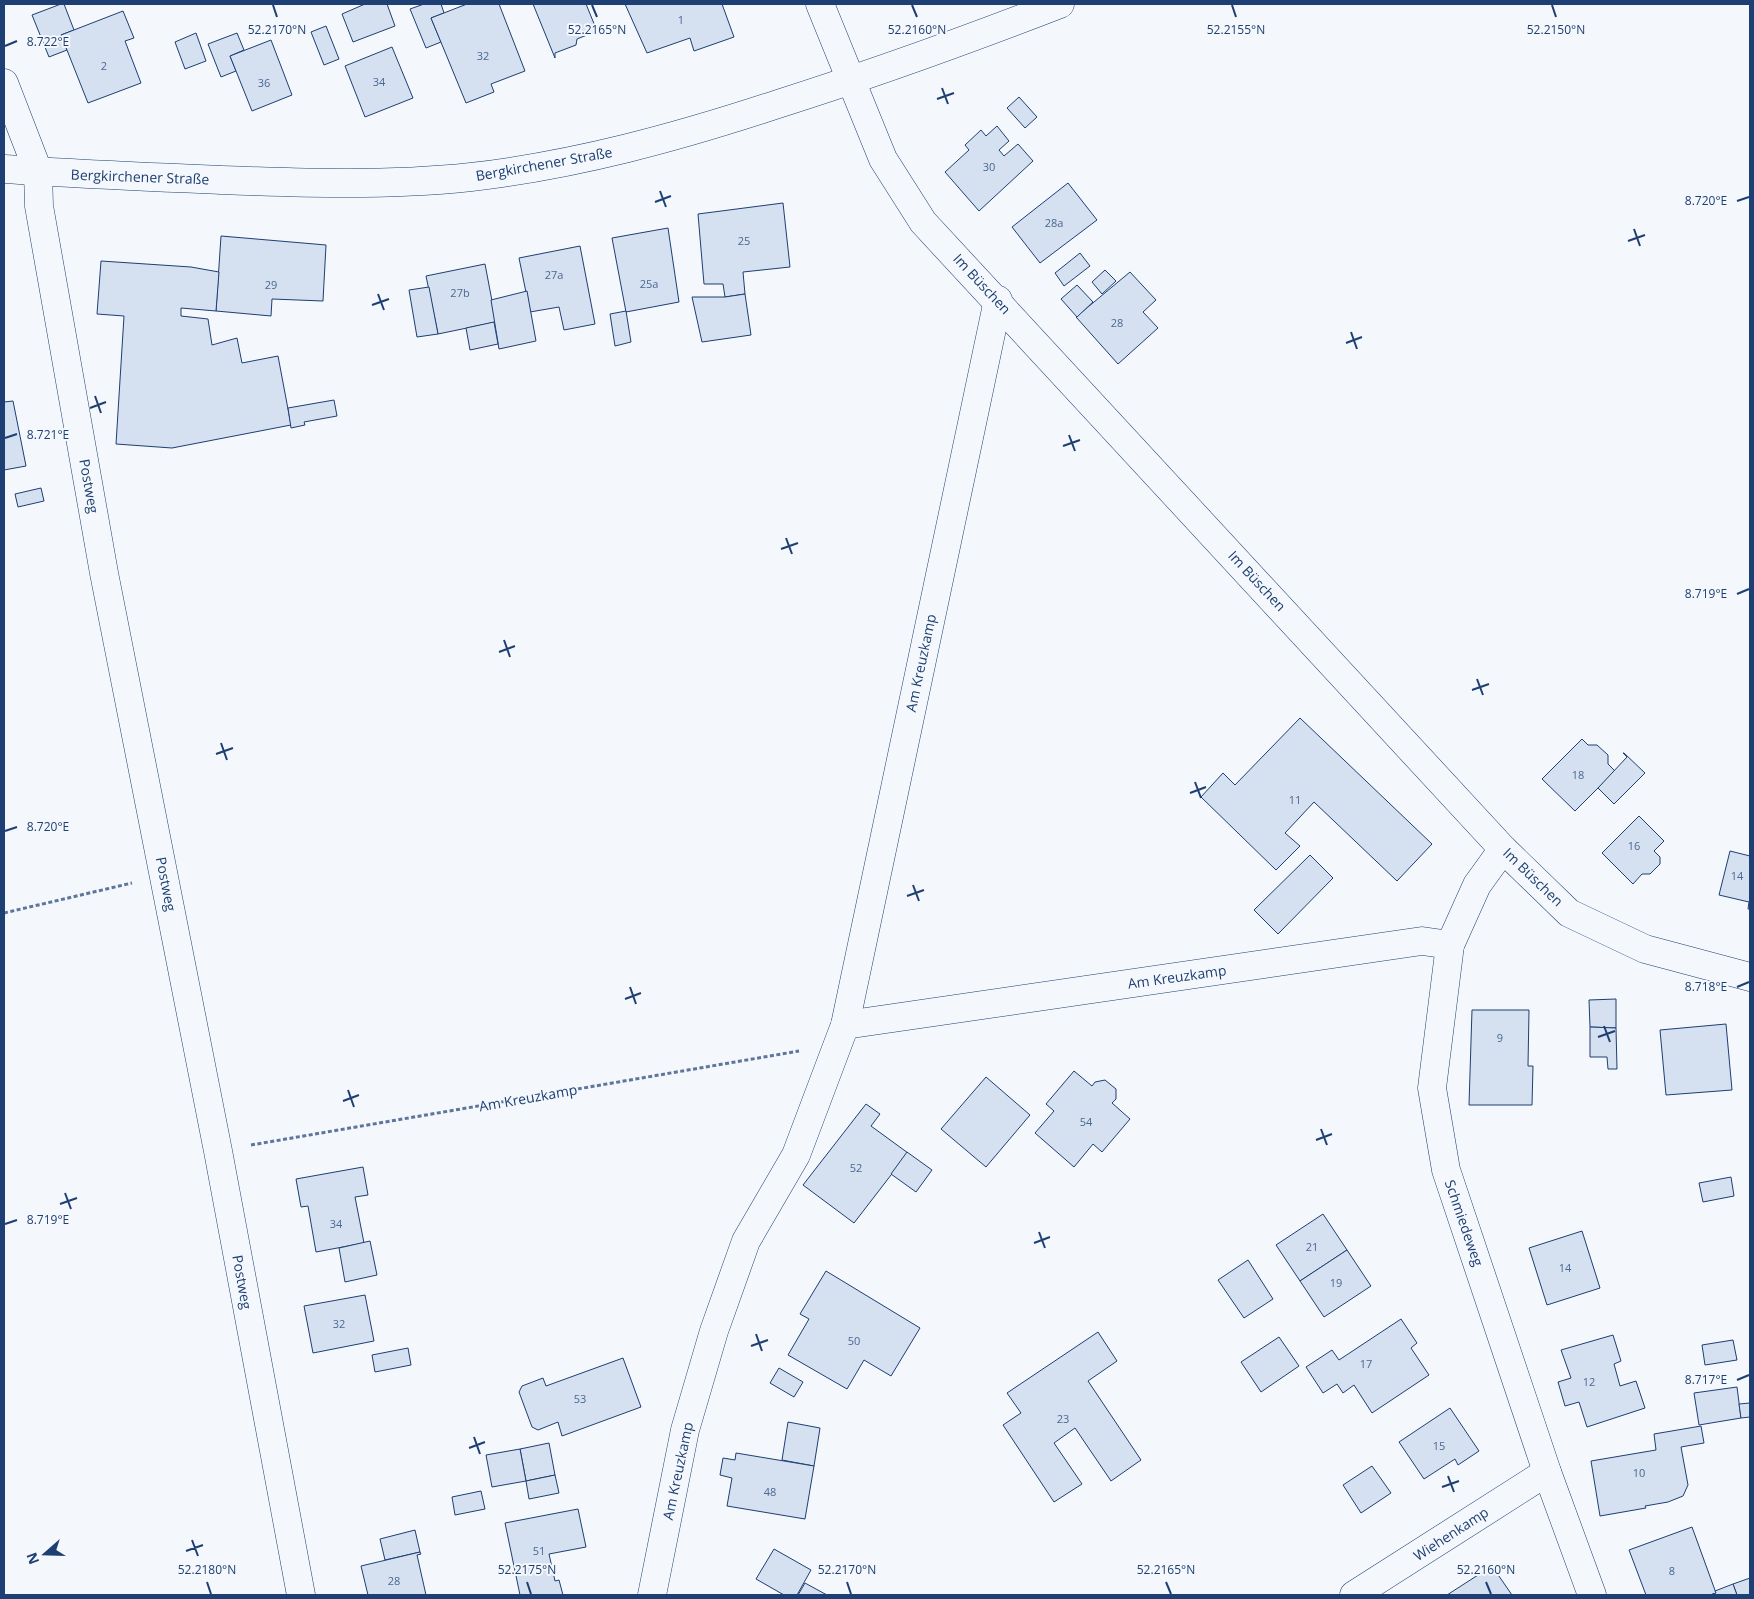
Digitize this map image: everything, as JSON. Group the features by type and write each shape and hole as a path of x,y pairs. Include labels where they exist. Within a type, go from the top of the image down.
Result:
{"street":[{"name":"Im Büschen","path":"820,4 883,160 924,222 1504,849 1569,913 1645,949 1750,977"},
{"name":"Bergkirchener Straße","path":"4,169 100,176 316,184 471,177 547,166 639,146 851,81 1060,4"},
{"name":"Postweg","path":"4,83 38,171 39,206 104,573 218,1151 301,1595"},
{"name":"Am Kreuzkamp","path":"652,1595 685,1430 714,1331 746,1241 796,1155 841,1035 998,300"},
{"name":"Schmiedeweg","path":"1504,849 1477,885 1450,945 1432,1088 1446,1170 1547,1472 1592,1595"},
{"name":"Am Kreuzkamp","path":"841,1035 1422,941 1450,945"},
{"name":"Wiehenkamp","path":"1354,1595 1547,1472"}],"path":[{"path":"4,913 164,875"},
{"name":"Am Kreuzkamp","path":"218,1151 841,1035"}],"building":[{"path":"64,4 74,30 61,35 67,50 49,57 32,15"},
{"path":"365,4 387,4 395,26 353,42 342,14"},
{"path":"424,4 441,4 444,13 431,18 441,42 426,48 410,9"},
{"path":"467,4 499,4 525,71 491,84 494,92 466,103 431,18"},
{"path":"533,4 586,4 597,31 577,39 576,45 555,53 555,58"},
{"path":"625,4 722,4 734,37 694,51 690,38 647,53"},
{"path":"123,11 134,38 125,41 141,83 88,103 61,35"},
{"path":"326,26 339,59 324,65 311,32"},
{"path":"196,33 206,61 185,69 175,42"},
{"path":"237,33 244,50 230,56 236,71 221,77 208,44"},
{"path":"271,40 292,95 252,111 230,56"},
{"path":"392,47 413,98 365,117 345,66"},
{"path":"1019,97 1037,117 1025,128 1007,108"},
{"path":"997,126 1009,141 999,150 1004,156 1018,144 1033,161 979,211 945,172 969,150 965,145 981,130 986,136"},
{"path":"1068,183 1097,220 1040,263 1012,227"},
{"path":"783,203 790,267 743,272 745,294 725,297 723,284 704,284 698,214"},
{"path":"668,228 679,302 626,312 612,238"},
{"path":"221,236 326,245 323,301 272,299 271,316 216,311"},
{"path":"580,246 595,324 564,330 559,307 530,312 519,258"},
{"path":"1080,253 1090,266 1064,286 1055,273"},
{"path":"101,261 191,267 219,272 216,311 181,308 181,316 208,319 212,345 237,338 242,363 278,356 291,425 172,448 116,444 124,316 97,314"},
{"path":"485,264 496,322 438,334 426,276"},
{"path":"1105,270 1116,281 1102,294 1092,282"},
{"path":"1130,272 1156,300 1143,312 1158,328 1118,364 1076,317"},
{"path":"1077,285 1093,302 1077,317 1061,299"},
{"path":"429,287 438,334 417,337 409,290"},
{"path":"527,291 536,341 499,349 491,300"},
{"path":"745,294 751,335 702,342 692,297 725,297"},
{"path":"626,311 631,342 615,346 610,314"},
{"path":"494,322 498,344 470,350 466,328"},
{"path":"334,400 337,416 304,422 305,425 291,428 288,408"},
{"path":"13,401 26,466 4,470 4,402"},
{"path":"41,488 44,501 18,507 15,494"},
{"path":"1300,718 1432,844 1397,881 1314,802 1285,833 1300,846 1276,870 1201,797 1223,773 1235,785"},
{"path":"1582,739 1588,745 1597,745 1608,755 1608,764 1615,771 1575,811 1542,779"},
{"path":"1623,753 1645,773 1614,804 1598,788 1627,757"},
{"path":"1639,816 1664,841 1654,851 1660,857 1660,864 1650,874 1642,874 1633,884 1602,853"},
{"path":"1730,851 1750,856 1750,909 1748,909 1749,902 1719,895"},
{"path":"1310,855 1333,878 1278,934 1254,910"},
{"path":"1616,999 1616,1028 1590,1027 1589,1000"},
{"path":"1472,1010 1529,1010 1528,1066 1533,1066 1532,1105 1469,1105"},
{"path":"1726,1024 1732,1090 1666,1095 1660,1030"},
{"path":"1590,1027 1616,1028 1617,1069 1608,1069 1607,1057 1590,1057"},
{"path":"1074,1071 1092,1086 1095,1082 1105,1080 1116,1089 1116,1099 1112,1103 1130,1119 1102,1152 1093,1144 1074,1167 1035,1133 1054,1111 1046,1104"},
{"path":"986,1077 1030,1115 986,1167 941,1129"},
{"path":"866,1104 880,1114 871,1126 908,1153 854,1223 803,1185"},
{"path":"907,1152 932,1170 916,1192 891,1174"},
{"path":"363,1167 368,1195 355,1197 364,1243 316,1252 308,1206 301,1207 296,1179"},
{"path":"1731,1177 1734,1196 1703,1202 1699,1183"},
{"path":"1323,1214 1347,1250 1300,1281 1276,1245"},
{"path":"1582,1231 1600,1288 1547,1305 1529,1248"},
{"path":"370,1241 377,1275 345,1282 339,1248"},
{"path":"1347,1250 1371,1286 1324,1317 1300,1281"},
{"path":"1248,1260 1273,1299 1244,1318 1218,1280"},
{"path":"826,1271 920,1328 891,1376 864,1360 847,1389 788,1355 809,1319 800,1314"},
{"path":"365,1295 374,1341 313,1353 304,1306"},
{"path":"1401,1319 1417,1343 1411,1348 1429,1375 1372,1413 1354,1385 1343,1393 1337,1384 1323,1393 1306,1367 1332,1350 1339,1360"},
{"path":"1098,1332 1117,1361 1088,1381 1141,1460 1111,1481 1075,1428 1054,1443 1082,1484 1054,1502 1003,1425 1021,1413 1007,1393"},
{"path":"1613,1335 1621,1361 1614,1364 1620,1386 1636,1381 1645,1408 1587,1427 1579,1402 1565,1406 1558,1382 1571,1378 1561,1350"},
{"path":"1279,1337 1299,1366 1261,1392 1241,1362"},
{"path":"1733,1340 1737,1360 1705,1365 1702,1345"},
{"path":"408,1348 411,1365 375,1372 372,1355"},
{"path":"623,1358 641,1407 562,1436 558,1422 538,1430 532,1427 519,1392 522,1386 543,1378 546,1386"},
{"path":"779,1368 803,1382 794,1397 770,1383"},
{"path":"1737,1387 1741,1418 1699,1425 1694,1393"},
{"path":"1750,1403 1750,1417 1741,1418 1739,1404"},
{"path":"1450,1408 1479,1451 1458,1465 1455,1459 1424,1479 1399,1442"},
{"path":"788,1422 820,1428 814,1466 782,1460"},
{"path":"1701,1426 1704,1443 1681,1447 1688,1485 1683,1496 1668,1502 1645,1506 1646,1508 1600,1516 1591,1461 1656,1450 1654,1434"},
{"path":"549,1443 555,1475 526,1481 520,1449"},
{"path":"520,1449 526,1481 492,1487 486,1455"},
{"path":"736,1453 814,1466 805,1519 727,1506 732,1478 720,1475 723,1458 735,1460"},
{"path":"1372,1466 1391,1493 1361,1513 1343,1485"},
{"path":"555,1475 559,1493 529,1499 526,1481"},
{"path":"481,1491 485,1509 455,1515 452,1497"},
{"path":"578,1509 586,1547 549,1554 555,1581 559,1580 563,1595 520,1595 505,1523"},
{"path":"1692,1527 1716,1593 1710,1595 1646,1595 1629,1550"},
{"path":"415,1530 420,1552 385,1560 380,1539"},
{"path":"774,1549 811,1570 797,1595 784,1595 756,1579"},
{"path":"420,1552 421,1554 417,1555 426,1595 368,1595 361,1566"},
{"path":"1492,1566 1512,1595 1447,1595"},
{"path":"1750,1578 1750,1595 1737,1595 1733,1584"},
{"path":"805,1583 827,1595 798,1595"},
{"path":"1733,1584 1737,1595 1710,1595 1716,1593 1715,1591"}]}
